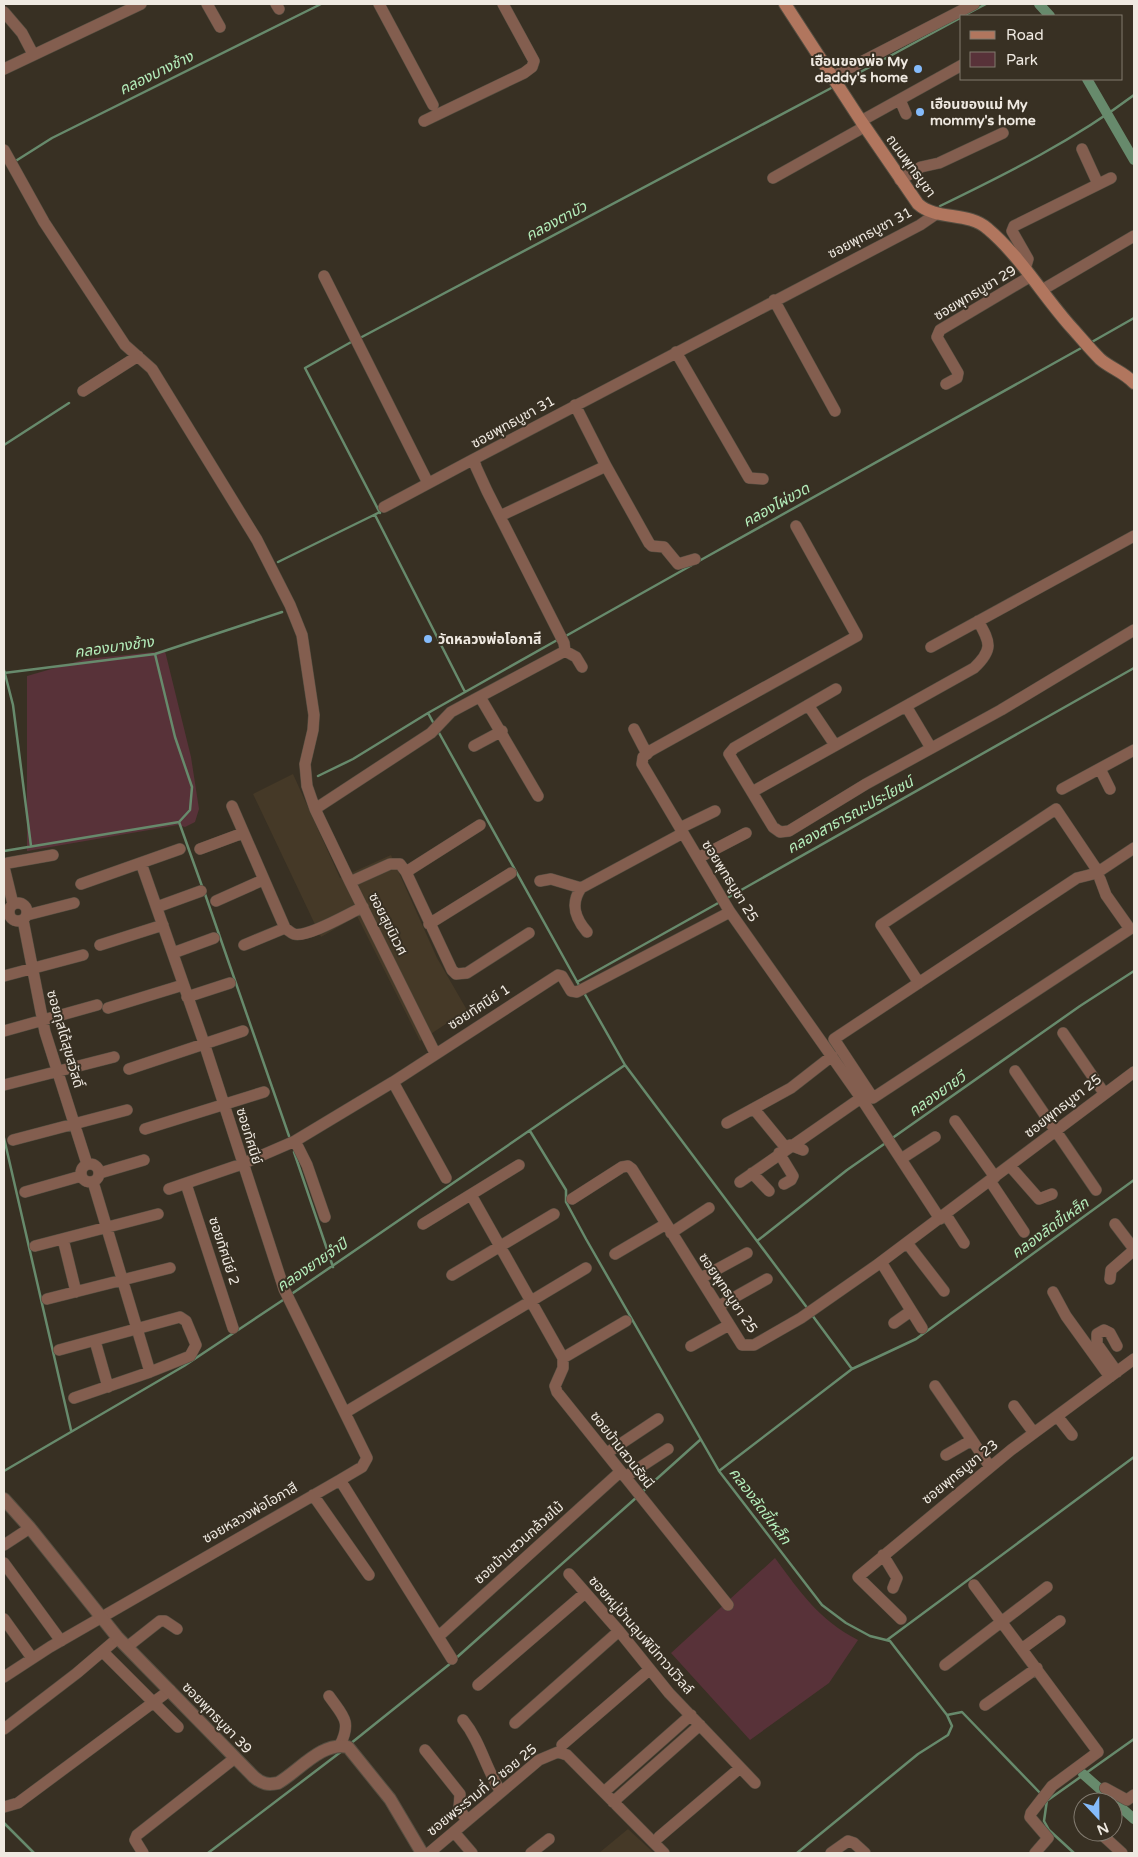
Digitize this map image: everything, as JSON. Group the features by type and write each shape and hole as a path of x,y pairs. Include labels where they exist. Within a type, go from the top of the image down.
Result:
{"main road":[{"name":"ถนนพุทธบูชา","path":"785,4 900,180 918,204 936,214 964,217 987,228 1028,273 1055,309 1101,360 1123,373 1134,383"}],"street":[{"path":"4,69 141,4"},
{"path":"206,4 220,27"},
{"path":"380,4 433,105"},
{"path":"424,121 524,73 532,67 534,61 503,4"},
{"path":"836,82 974,4"},
{"path":"4,12 22,33 33,54"},
{"path":"773,178 900,100 960,66"},
{"path":"900,100 906,114"},
{"path":"900,180 921,167 938,163 1003,133"},
{"path":"1082,149 1098,184"},
{"name":"ซอยสุขนิเวศ","path":"7,158 44,222 124,345 152,369 257,540 298,622 302,635 314,715 313,730 304,764 304,775 315,809 432,1045"},
{"path":"1028,273 1028,259 1012,231 1014,226 1111,178"},
{"name":"ซอยพุทธบูชา 31","path":"582,667 576,657 563,643 475,462 575,405 920,225 936,214"},
{"path":"1042,290 1134,236"},
{"name":"ซอยพุทธบูชา 29","path":"946,384 957,378 958,373 937,336 940,330 1028,273"},
{"path":"324,276 428,483"},
{"path":"774,300 835,411"},
{"path":"676,352 749,478 763,479"},
{"path":"84,391 138,356"},
{"path":"575,405 606,466 649,543 652,546 664,547 678,564 695,559"},
{"path":"384,507 428,483 475,462"},
{"path":"500,516 606,466"},
{"path":"634,729 647,754 857,636 796,526"},
{"path":"931,647 1134,536"},
{"path":"752,792 974,668 985,658 988,642 978,621"},
{"path":"836,689 731,750 729,754 773,827 780,832 789,831 866,784 1001,710 1134,630"},
{"path":"315,809 431,732 451,712 480,697 563,643"},
{"path":"480,697 502,731 538,796"},
{"path":"808,705 835,745"},
{"path":"906,706 931,748"},
{"path":"474,746 502,731"},
{"path":"1062,789 1134,750"},
{"name":"ซอยพุทธบูชา 25","path":"647,754 643,757 646,772 730,912 943,1217"},
{"path":"1100,769 1110,789"},
{"path":"232,806 285,928 295,934 302,934 363,907"},
{"path":"919,983 881,925 1056,809 1099,874 1106,894 1130,929 872,1098 834,1039 919,983 1077,878 1099,874 1134,855"},
{"path":"586,932 577,919 574,903 581,888 715,810"},
{"path":"406,872 480,825"},
{"path":"200,849 243,833"},
{"path":"698,858 746,833"},
{"path":"80,884 180,848"},
{"path":"1099,874 1134,848"},
{"path":"53,855 8,863 4,867 8,910 24,905 25,918 74,903"},
{"name":"ซอยทัศนีย์","path":"141,863 188,996 284,1289 346,1412"},
{"path":"350,882 395,863 406,872 452,970 461,975 529,933"},
{"path":"430,924 511,873"},
{"path":"540,881 551,879 581,888"},
{"path":"216,901 263,880"},
{"path":"157,907 202,891"},
{"name":"ซอยทัศนีย์ 1","path":"242,1164 296,1141 393,1082 432,1045 558,975 562,976 574,993 730,912"},
{"name":"ซอยกุสโต้สุขสวัสดิ์","path":"25,918 31,969 43,1022 87,1164"},
{"path":"100,945 163,925"},
{"path":"244,945 285,928"},
{"path":"173,953 214,938"},
{"path":"4,976 83,955"},
{"path":"188,996 230,982"},
{"path":"4,1031 183,985"},
{"path":"129,1069 243,1031"},
{"path":"1063,1032 1104,1093"},
{"path":"727,1123 801,1081 832,1056"},
{"path":"4,1085 114,1057"},
{"path":"1014,1071 1057,1130 1096,1190"},
{"name":"ซอยพุทธบูชา 25","path":"572,1199 628,1166 637,1174 742,1345 754,1345 801,1318 907,1243 1134,1072"},
{"path":"393,1082 446,1178"},
{"path":"145,1130 264,1092"},
{"path":"740,1182 860,1098"},
{"path":"754,1109 785,1149 793,1176 791,1180 784,1184"},
{"path":"13,1140 127,1110"},
{"path":"955,1121 993,1179 1024,1232"},
{"path":"902,1159 935,1138"},
{"path":"296,1141 325,1217"},
{"path":"785,1149 803,1150"},
{"path":"81,1176 84,1180 96,1178 144,1160"},
{"path":"81,1176 81,1171 87,1164 96,1166 96,1178 107,1228 150,1372"},
{"path":"169,1189 242,1164"},
{"path":"423,1224 519,1165"},
{"path":"1010,1166 1039,1199 1052,1194"},
{"path":"752,1173 769,1191"},
{"path":"24,1192 81,1176"},
{"name":"ซอยทัศนีย์ 2","path":"186,1184 233,1328"},
{"path":"471,1195 501,1245 562,1358 626,1321"},
{"path":"614,1254 709,1208"},
{"path":"35,1246 158,1214"},
{"path":"452,1275 554,1214"},
{"path":"943,1217 964,1243"},
{"path":"1110,1279 1111,1270 1134,1250 1115,1224"},
{"path":"63,1239 76,1292"},
{"path":"907,1243 944,1291"},
{"path":"701,1278 747,1253"},
{"path":"880,1262 922,1328"},
{"path":"47,1299 170,1268"},
{"path":"346,1412 586,1268"},
{"path":"719,1306 768,1279"},
{"path":"1053,1292 1066,1316 1113,1374"},
{"path":"894,1323 911,1311"},
{"path":"59,1350 180,1317 186,1321 193,1338 195,1348 190,1356 74,1398"},
{"path":"691,1346 730,1325"},
{"path":"1113,1374 1097,1344 1097,1334 1104,1330 1110,1333 1117,1346"},
{"path":"94,1341 108,1387"},
{"name":"ซอยบ้านสวนรัชนี","path":"562,1358 562,1368 555,1386 557,1392 728,1605"},
{"name":"ซอยพุทธบูชา 23","path":"901,1619 858,1579 860,1574 990,1467 1134,1359"},
{"path":"935,1386 990,1467"},
{"path":"1014,1406 1034,1433"},
{"name":"ซอยหลวงพ่อโอภาสี","path":"4,1677 32,1658 362,1466 367,1458 346,1412"},
{"path":"1057,1416 1072,1435"},
{"path":"607,1454 658,1419"},
{"path":"946,1455 972,1440"},
{"name":"ซอยบ้านสวนกล้วยไม้","path":"439,1636 622,1474 668,1448"},
{"path":"340,1480 452,1659"},
{"path":"313,1495 369,1575"},
{"name":"ซอยพุทธบูชา 39","path":"4,1499 30,1528 122,1642 254,1778 261,1783 270,1785 287,1778 326,1749 340,1745"},
{"path":"4,1544 30,1528"},
{"path":"882,1555 896,1575 897,1581 893,1588"},
{"path":"4,1563 61,1641"},
{"name":"ซอยหมู่บ้านลุมพินีทาวน์วิลล์","path":"569,1574 619,1631 649,1670 755,1783"},
{"path":"974,1584 1098,1752 1052,1786 1030,1817 1048,1838 1035,1853"},
{"path":"945,1665 1048,1587"},
{"path":"478,1686 585,1592"},
{"path":"4,1619 32,1658"},
{"path":"4,1729 103,1652 160,1621 165,1621 177,1630"},
{"path":"1023,1648 1060,1621"},
{"path":"515,1723 619,1631"},
{"path":"103,1652 178,1727"},
{"path":"985,1705 1037,1668"},
{"path":"562,1746 649,1670"},
{"path":"4,1807 18,1803 170,1690"},
{"path":"329,1696 346,1720 347,1730 340,1745 353,1751 390,1799 422,1853"},
{"name":"ซอยหมู่บ้านลุมพินีทาวน์วิลล์","path":"604,1792 691,1715"},
{"path":"462,1720 483,1752 493,1780 501,1792"},
{"path":"613,1802 700,1724"},
{"path":"425,1750 460,1794 459,1808 467,1822"},
{"name":"ซอยพระรามที่ 2 ซอย 25","path":"429,1853 544,1756 558,1752 567,1755 664,1853"},
{"path":"644,1756 653,1766"},
{"path":"143,1853 136,1845 137,1835 235,1758"},
{"path":"659,1837 740,1768"},
{"path":"1105,1788 1127,1800 1134,1795"},
{"path":"454,1832 472,1853"},
{"path":"531,1853 549,1839"},
{"path":"831,1853 848,1841 854,1843 865,1853"},
{"path":"1110,1842 1122,1853"}],"shaded area":[{"path":"293,774 340,878 391,855 437,958 467,1010 420,1041 357,916 321,937 253,794"},
{"path":"628,1829 654,1853 599,1853"}],"green space":[{"path":"165,651 191,757 199,809 195,822 185,827 178,825 27,851 27,676 86,659"},
{"path":"775,1558 802,1594 821,1614 844,1632 858,1640 829,1683 750,1740 671,1653"}],"waterway":[{"name":"คลองบางช้าง","path":"14,162 52,138 321,4"},
{"name":"คลองตาบัว","path":"965,15 986,4"},
{"path":"1039,4 1049,15"},
{"name":"คลองตาบัว","path":"842,82 960,18"},
{"path":"1088,80 1134,160"},
{"name":"คลองตาบัว","path":"358,339 835,86"},
{"path":"940,206 1064,141 1134,95"},
{"name":"คลองไผ่ขวด","path":"1090,343 1134,318"},
{"name":"คลองตาบัว","path":"353,341 305,368 380,513"},
{"name":"คลองไผ่ขวด","path":"699,561 1083,347"},
{"path":"4,445 69,403"},
{"path":"278,562 380,512"},
{"path":"375,515 465,692"},
{"name":"คลองไผ่ขวด","path":"564,637 692,565"},
{"name":"คลองบางช้าง","path":"4,673 155,654 282,612"},
{"name":"คลองไผ่ขวด","path":"318,776 353,759 428,713 559,639"},
{"path":"155,654 175,737 192,787 190,810 179,822 203,889"},
{"name":"คลองสาธารณะประโยชน์","path":"727,898 1134,668"},
{"path":"4,670 13,705 31,846"},
{"path":"428,713 434,724"},
{"path":"438,731 580,987"},
{"path":"4,851 179,822"},
{"path":"205,894 289,1136"},
{"name":"คลองสาธารณะประโยชน์","path":"577,982 720,902"},
{"name":"คลองยายวี","path":"891,1139 1080,1006 1134,971"},
{"path":"583,991 625,1065 808,1309"},
{"name":"คลองยายจำปี","path":"290,1295 625,1065"},
{"path":"530,1131 566,1190 566,1202 586,1239 719,1471"},
{"path":"4,1138 71,1430"},
{"name":"คลองยายวี","path":"757,1241 847,1170 887,1142"},
{"path":"294,1152 333,1267"},
{"name":"คลองลัดขี้เหล็ก","path":"797,1853 918,1754 948,1735 952,1726 947,1715 890,1641 870,1636 846,1623 822,1605 719,1471 852,1369 916,1339 1134,1180"},
{"name":"คลองยายจำปี","path":"4,1471 184,1366 286,1298"},
{"path":"812,1315 852,1369"},
{"path":"641,1493 700,1440"},
{"path":"887,1640 1134,1457"},
{"path":"455,1659 637,1497"},
{"path":"350,1744 451,1663"},
{"path":"947,1715 962,1712 1042,1795"},
{"path":"1048,1800 1134,1739"},
{"path":"208,1853 342,1751"},
{"path":"1083,1774 1134,1819"},
{"path":"1047,1800 1044,1821 1049,1830 1074,1853"},
{"path":"4,1823 34,1853"}],"place":[{"name":"เฮือนของพ่อ My daddy's home","path":"918,69"},
{"name":"เฮือนของแม่ My mommy's home","path":"920,112"},
{"name":"วัดหลวงพ่อโอภาสี","path":"428,639"}]}
